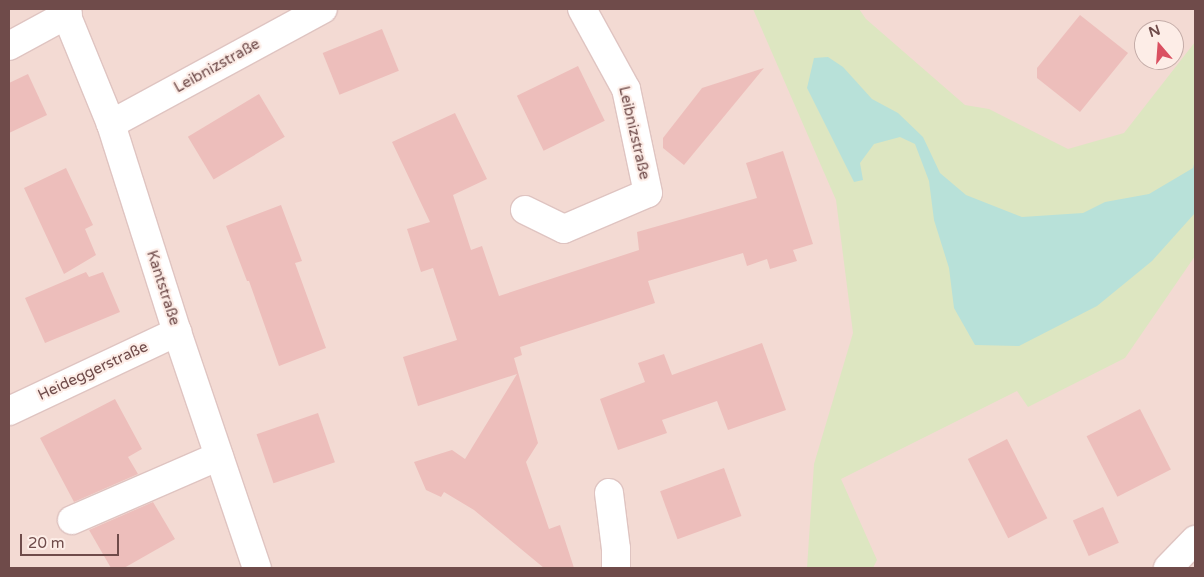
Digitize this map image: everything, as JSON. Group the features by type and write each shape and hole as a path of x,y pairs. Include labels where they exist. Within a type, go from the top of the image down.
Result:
{"street":[{"name":"Leibnizstraße","path":"111,124 323,9"},
{"name":"Leibnizstraße","path":"525,210 564,229 648,193 626,89 582,9"},
{"name":"Kantstraße","path":"66,12 111,124 177,332 257,568"},
{"path":"9,46 66,12"},
{"name":"Heideggerstraße","path":"9,411 177,332"},
{"path":"72,520 219,456"},
{"path":"609,493 616,549 616,568"},
{"path":"1168,568 1195,540"}],"shaded area":[{"path":"9,9 1195,9 1195,568 9,568"}],"green space":[{"path":"753,9 859,9 866,19 965,105 989,109 1068,149 1124,133 1173,70 1184,70 1184,56 1195,42 1195,256 1125,358 1028,407 1017,391 841,479 877,560 873,568 807,568 814,464 853,333 836,200"}],"water":[{"path":"828,57 843,67 872,99 898,113 923,137 940,173 966,195 1022,217 1083,213 1105,202 1149,194 1193,168 1195,160 1195,213 1152,261 1097,306 1019,346 975,345 954,308 949,268 934,220 929,181 915,144 900,137 874,144 860,163 863,180 854,182 807,88 814,58"}],"building":[{"path":"1080,15 1128,53 1080,112 1037,78 1037,68"},
{"path":"382,29 399,71 340,95 323,53"},
{"path":"578,66 605,121 544,151 517,96"},
{"path":"764,68 684,165 663,148 663,138 702,88"},
{"path":"28,74 47,115 9,133 9,83"},
{"path":"259,94 285,137 214,180 188,137"},
{"path":"455,113 487,179 453,195 471,250 482,246 499,296 639,250 637,232 757,198 746,163 783,151 813,244 793,250 797,261 770,269 767,259 747,266 743,253 648,281 655,303 520,347 522,355 514,358 538,443 526,462 549,529 560,525 574,568 544,568 474,510 444,492 441,497 426,490 414,462 452,450 465,459 517,374 418,406 403,357 457,340 433,268 421,272 407,229 430,222 392,142"},
{"path":"66,168 93,225 85,229 96,255 64,274 24,188"},
{"path":"281,205 302,261 295,263 326,348 279,366 249,281 247,281 226,226"},
{"path":"86,272 89,277 103,272 120,312 45,343 25,298"},
{"path":"762,343 786,410 728,430 717,401 662,420 667,433 618,450 600,399 645,382 638,363 664,354 672,375"},
{"path":"115,399 142,449 128,457 138,474 74,502 40,438"},
{"path":"1140,409 1171,470 1117,497 1087,436"},
{"path":"318,413 335,462 273,483 257,434"},
{"path":"1007,439 1047,518 1008,538 968,459"},
{"path":"724,468 741,516 678,539 660,491"},
{"path":"153,502 175,539 124,568 111,568 89,530"},
{"path":"1103,507 1119,543 1089,556 1073,520"}]}
